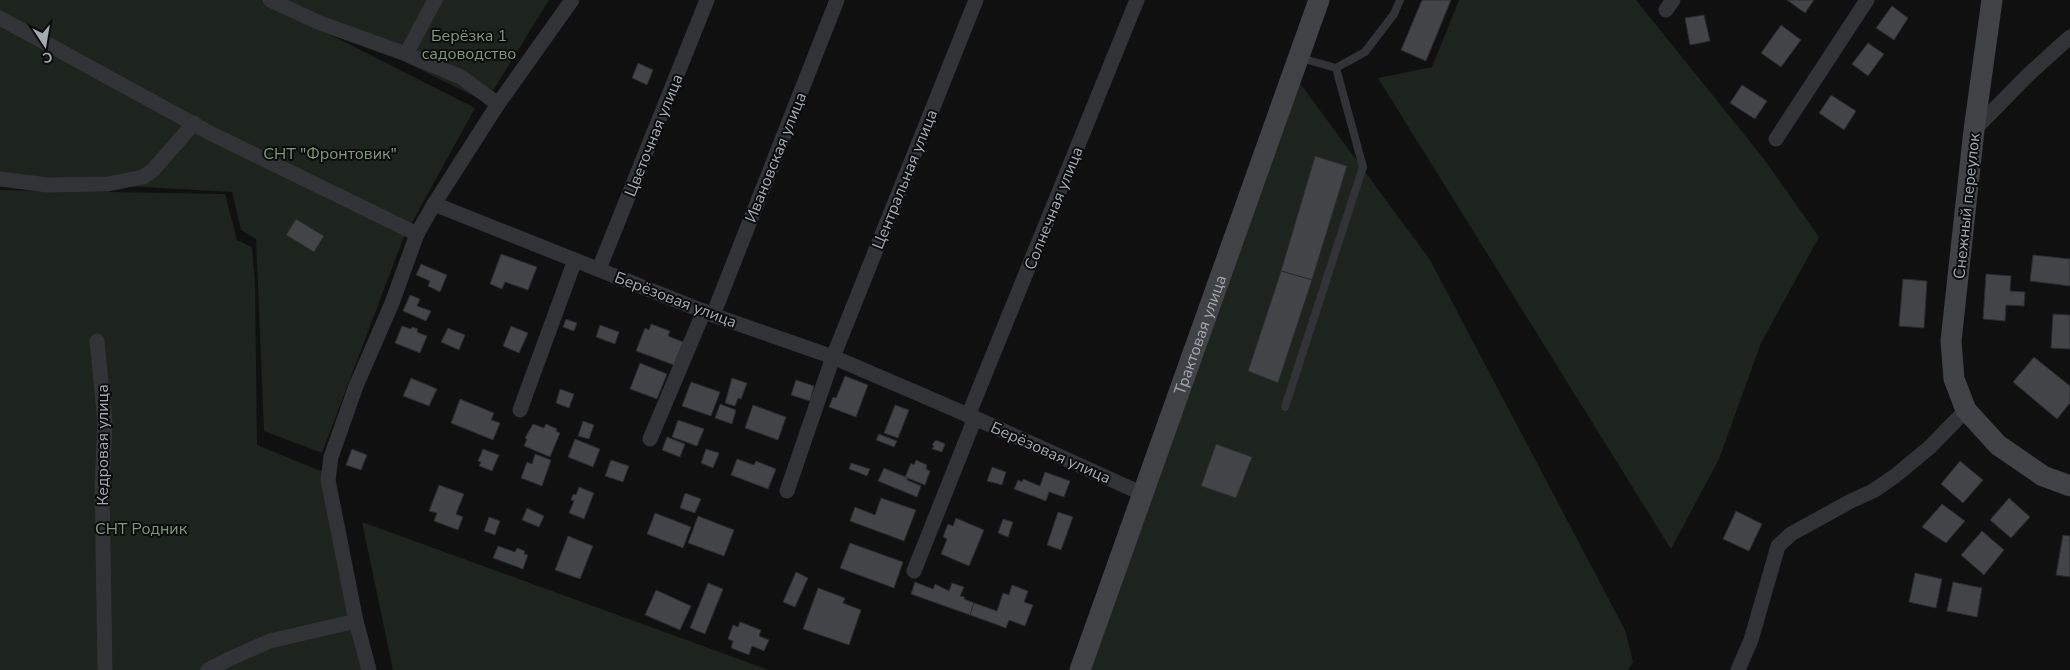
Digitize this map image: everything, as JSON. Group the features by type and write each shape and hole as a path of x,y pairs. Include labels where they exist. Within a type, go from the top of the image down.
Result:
{"street":[{"path":"406,54 435,0"},
{"path":"369,670 356,621 328,480 331,457 356,386 392,303 417,234 498,104 572,0"},
{"name":"Цветочная улица","path":"599,269 707,0"},
{"name":"Ивановская улица","path":"650,438 709,313 837,0"},
{"name":"Центральная улица","path":"787,491 832,357 976,0"},
{"name":"Солнечная улица","path":"914,571 972,417 1137,0"},
{"name":"Трактовая улица","path":"1080,670 1319,0"},
{"path":"1776,139 1867,0"},
{"name":"Снежный переулок","path":"1966,410 1954,379 1951,341 1974,130 1992,0"},
{"path":"280,2 320,23 406,54 461,77 498,104"},
{"path":"0,18 210,133 417,234"},
{"path":"1974,130 2029,74 2070,37"},
{"path":"0,179 48,185 108,184 143,177 153,170 194,123"},
{"name":"Берёзовая улица","path":"434,204 709,313 832,357 972,417 1143,494"},
{"path":"520,410 575,260"},
{"name":"Кедровая улица","path":"97,341 105,423 102,485 105,670"},
{"path":"1738,670 1751,640 1778,546 1791,534 1873,491 1895,476 1930,447 1966,410 1998,445 2018,460 2043,476 2070,486"},
{"path":"208,670 270,641 356,621"}],"lane":[{"path":"1299,57 1336,68 1365,52 1394,14 1400,0"},
{"path":"1285,407 1364,167 1336,68"}],"green space":[{"name":"СНТ \"Фронтовик\"","path":"0,0 262,0 475,108 403,239 322,453 264,431 256,239 241,230 232,192 0,179"},
{"name":"Берёзка 1 садоводство","path":"279,0 549,0 486,102"},
{"path":"1459,0 1636,0 1764,159 1819,237 1761,343 1719,459 1671,549 1378,78 1432,67"},
{"path":"1292,79 1302,86 1430,260 1625,630 1633,662 1628,670 1085,670"},
{"name":"СНТ Родник","path":"0,190 225,194 237,240 252,247 255,282 257,445 323,472 370,670 0,670"},
{"path":"362,522 769,670 393,670"}],"building":[{"path":"1422,0 1451,0 1426,61 1401,50"},
{"path":"1787,0 1814,0 1805,13"},
{"path":"1892,6 1908,18 1894,40 1876,28"},
{"path":"1704,15 1710,41 1690,45 1685,18"},
{"path":"1781,25 1801,40 1781,67 1761,53"},
{"path":"1868,43 1884,54 1868,76 1852,64"},
{"path":"638,63 653,70 647,85 632,78"},
{"path":"1742,85 1767,101 1755,119 1730,103"},
{"path":"1831,95 1856,111 1844,130 1819,113"},
{"path":"1315,156 1347,166 1312,280 1281,271"},
{"path":"296,219 324,236 314,252 286,235"},
{"path":"501,254 537,267 528,290 505,282 502,289 490,284"},
{"path":"2033,255 2070,259 2070,286 2030,281"},
{"path":"421,264 447,275 440,292 428,286 430,281 416,275"},
{"path":"1281,271 1312,280 1278,383 1248,371"},
{"path":"1986,274 2011,276 2010,291 2025,292 2024,306 2006,305 2005,321 1983,319"},
{"path":"1903,279 1927,281 1924,328 1899,326"},
{"path":"410,295 420,299 417,306 431,311 426,321 403,311"},
{"path":"2053,314 2070,315 2070,349 2051,348"},
{"path":"566,319 577,323 574,331 563,327"},
{"path":"651,324 670,331 668,336 683,342 674,365 636,351 645,328 649,330"},
{"path":"600,325 619,332 615,344 596,337"},
{"path":"402,326 418,329 417,332 427,336 420,353 395,343"},
{"path":"511,326 528,333 519,353 503,346"},
{"path":"448,328 465,335 459,350 441,342"},
{"path":"2034,357 2070,386 2070,403 2057,419 2013,382"},
{"path":"640,363 667,374 657,399 630,389"},
{"path":"845,376 868,385 856,417 829,407 833,397 836,398"},
{"path":"411,378 437,389 429,406 403,396"},
{"path":"732,378 747,383 741,399 738,398 735,406 725,403"},
{"path":"796,380 814,386 810,401 791,395"},
{"path":"691,382 720,392 711,416 682,406"},
{"path":"560,389 574,394 569,408 556,403"},
{"path":"460,399 494,413 491,420 500,423 493,440 451,423"},
{"path":"720,404 736,410 732,424 715,418"},
{"path":"753,405 786,417 778,440 745,428"},
{"path":"895,405 909,410 898,438 884,433"},
{"path":"678,420 704,429 697,446 672,437"},
{"path":"583,421 594,425 589,439 578,436"},
{"path":"533,424 544,428 546,424 557,429 556,431 560,433 550,457 524,446 527,439 525,438"},
{"path":"879,434 897,441 894,447 876,440"},
{"path":"667,437 685,444 680,457 662,450"},
{"path":"575,439 600,449 593,467 568,457"},
{"path":"936,440 945,444 942,452 932,449 934,446 932,445"},
{"path":"1216,444 1252,457 1236,498 1201,486"},
{"path":"352,449 367,455 361,470 346,465"},
{"path":"483,449 499,455 492,471 479,466 481,462 478,461"},
{"path":"706,449 719,453 713,468 701,463"},
{"path":"535,454 551,460 542,486 521,478 527,462 532,464"},
{"path":"737,459 754,465 756,461 776,469 768,489 731,475"},
{"path":"611,460 629,466 623,482 605,476"},
{"path":"916,460 927,465 926,469 930,471 925,485 905,477 911,463 914,465"},
{"path":"1960,461 1983,480 1963,503 1941,484"},
{"path":"851,463 870,469 867,476 849,469"},
{"path":"992,467 1006,472 1002,485 987,481"},
{"path":"884,468 908,478 907,480 921,486 917,497 878,481"},
{"path":"1045,472 1070,481 1064,497 1049,492 1046,501 1014,489 1018,480 1022,482 1023,479 1040,486"},
{"path":"439,485 464,494 456,514 463,517 458,530 434,521 437,513 429,511"},
{"path":"579,487 594,493 584,519 569,513 574,501 571,500 573,494 576,495"},
{"path":"685,493 701,499 695,513 680,508"},
{"path":"881,498 916,510 904,541 850,521 855,507 875,515"},
{"path":"2009,498 2030,517 2011,538 1990,520"},
{"path":"1942,504 1965,521 1946,543 1922,527"},
{"path":"527,508 544,516 539,527 522,520"},
{"path":"1736,511 1762,524 1749,551 1723,539"},
{"path":"1058,512 1073,517 1061,550 1047,545"},
{"path":"655,513 691,527 683,548 647,534"},
{"path":"698,516 734,530 724,556 688,543"},
{"path":"489,517 500,521 495,535 484,531"},
{"path":"956,518 984,530 969,566 941,554 947,539 943,537 948,524 953,526"},
{"path":"1003,519 1013,522 1008,537 998,533"},
{"path":"1982,531 2004,550 1984,575 1961,555"},
{"path":"2063,535 2070,536 2070,577 2056,575"},
{"path":"568,536 593,546 580,579 555,570"},
{"path":"850,543 903,562 894,588 840,568"},
{"path":"498,546 515,552 517,548 525,551 524,554 528,555 523,569 493,558"},
{"path":"796,572 808,578 795,607 783,602"},
{"path":"1915,573 1942,579 1936,608 1909,602"},
{"path":"915,582 933,589 935,584 949,591 952,583 964,587 960,596 974,603 970,615 911,594"},
{"path":"1953,582 1982,588 1977,617 1947,611"},
{"path":"708,583 723,589 705,634 690,628"},
{"path":"1012,585 1028,591 1024,602 1033,605 1025,626 1009,620 1006,628 970,615 974,603 997,611 1003,593 1009,595"},
{"path":"818,588 845,598 843,603 861,610 849,645 803,629"},
{"path":"656,590 691,606 680,630 645,615"},
{"path":"740,622 761,630 759,636 769,640 764,651 752,646 749,655 731,648 733,641 728,639 733,625 738,627"}]}
